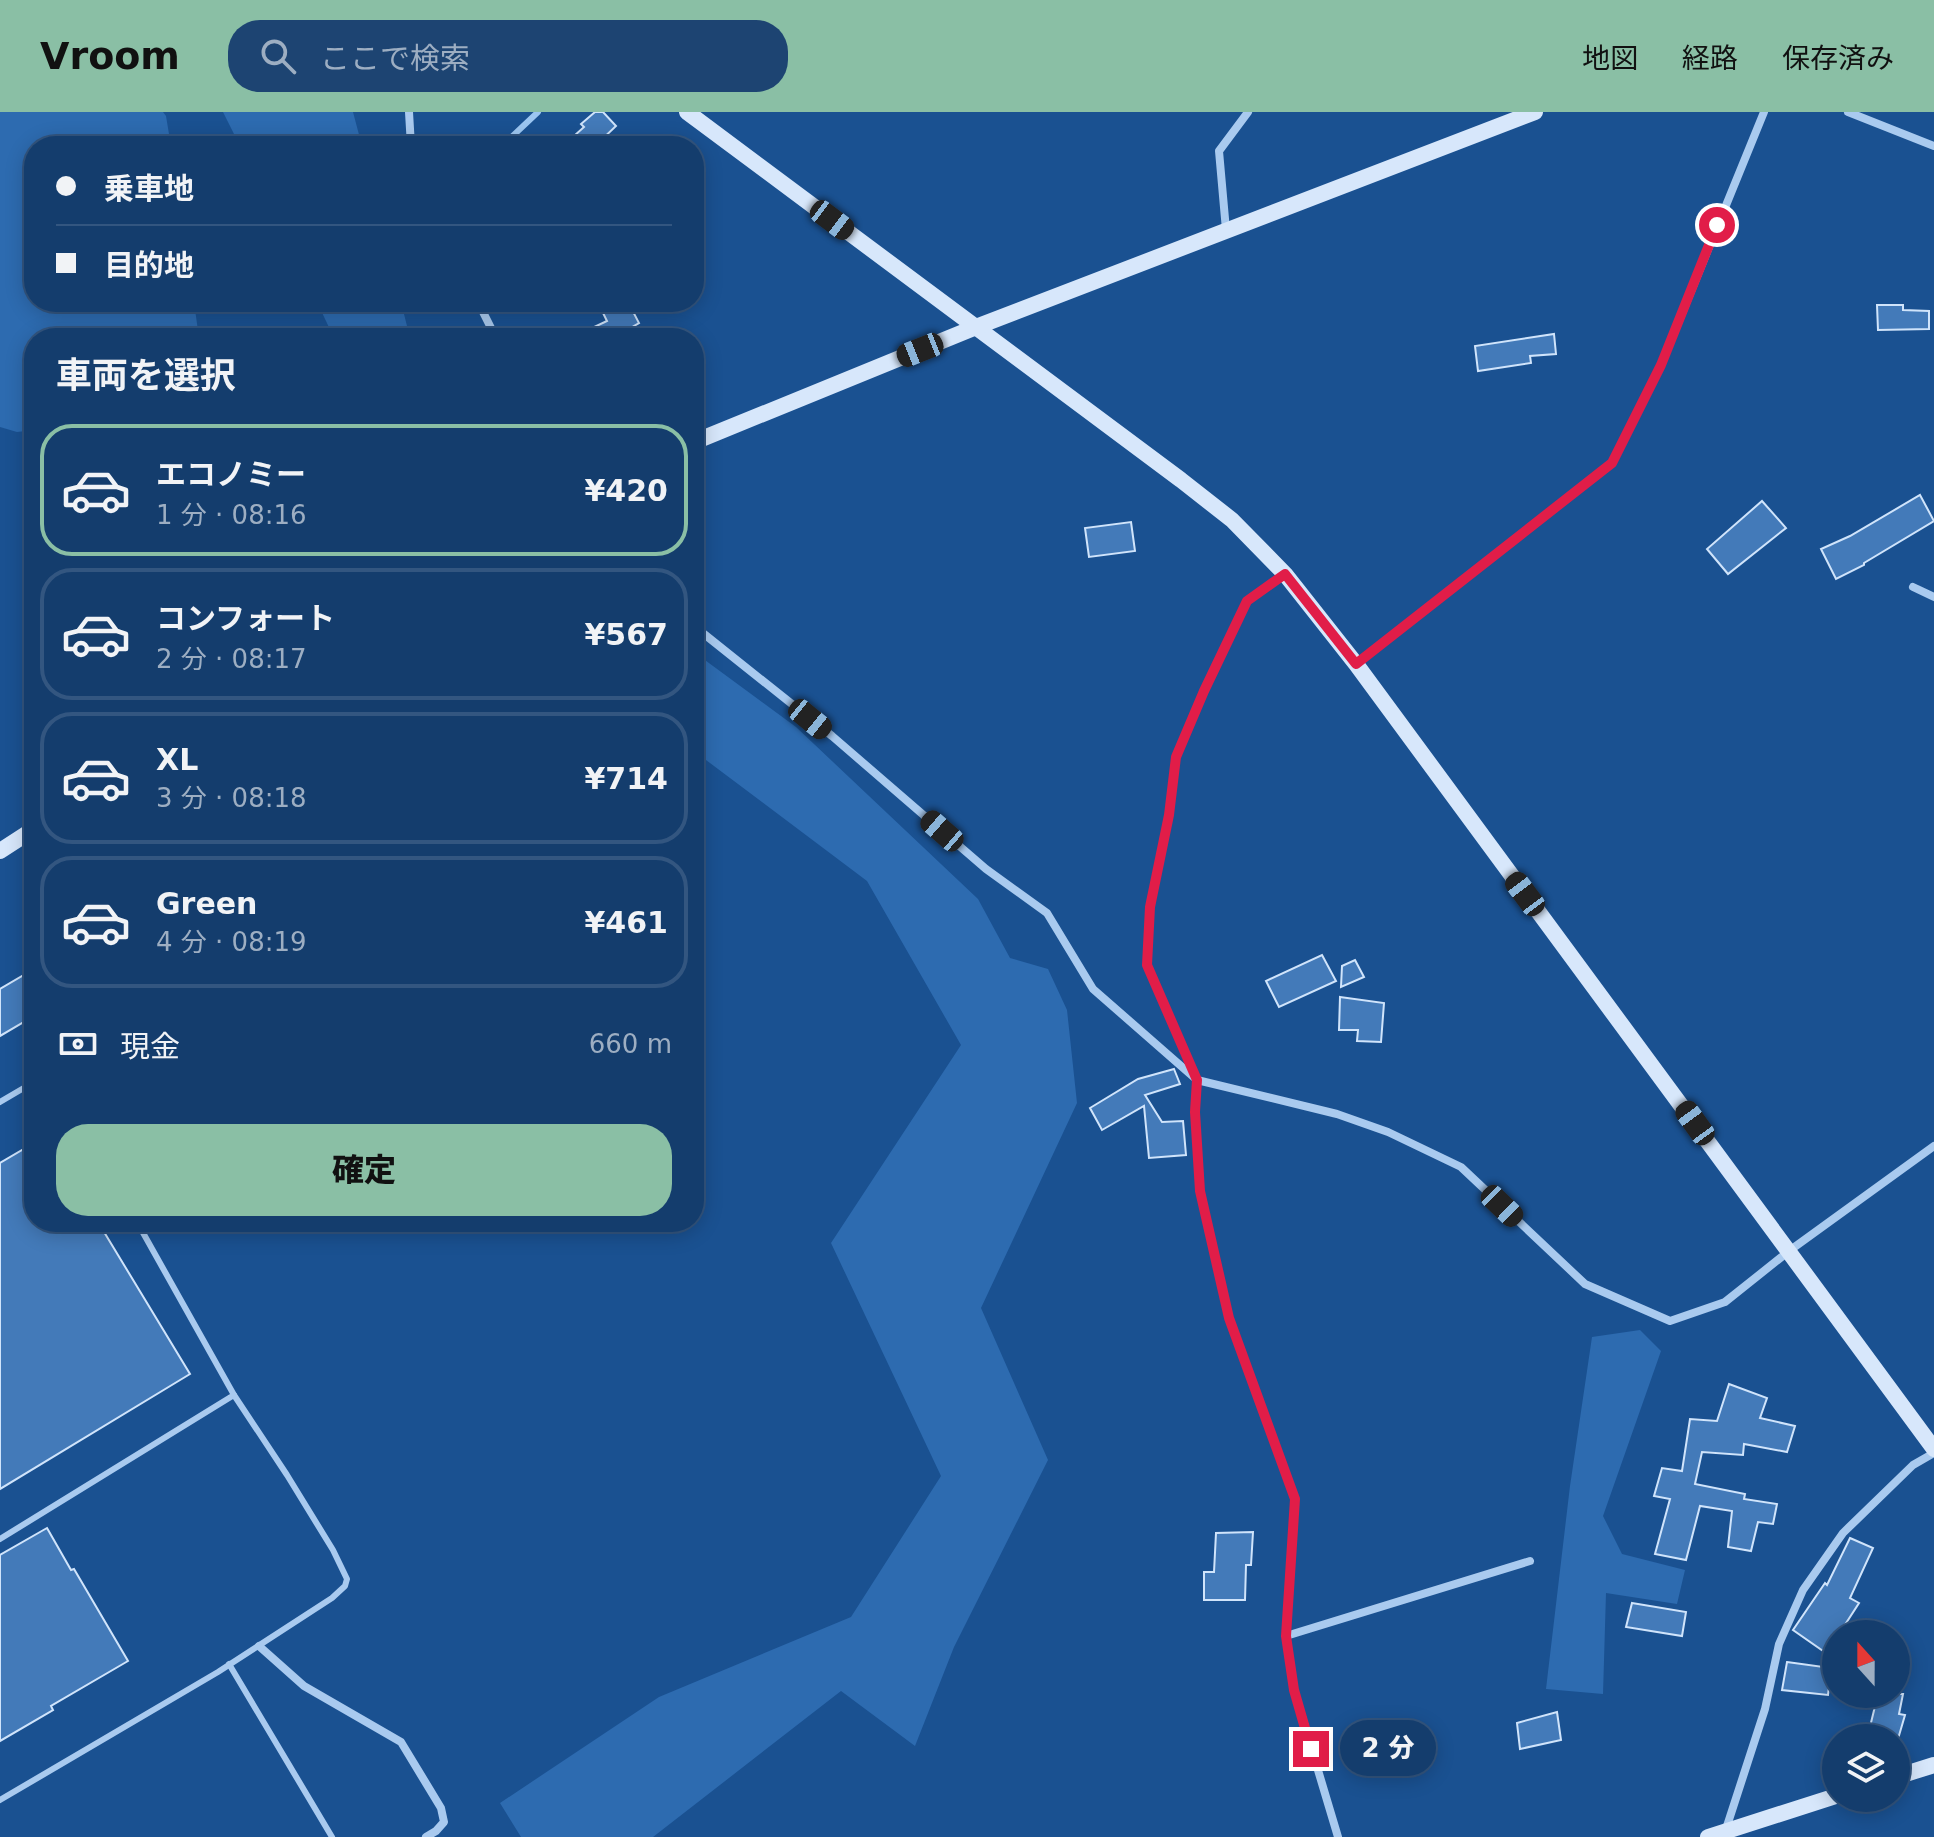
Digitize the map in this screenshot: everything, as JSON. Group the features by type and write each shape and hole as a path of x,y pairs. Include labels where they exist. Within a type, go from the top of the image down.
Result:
{"street":[{"path":"409,112 410,136"},
{"path":"687,112 1232,520 1285,574 1356,664 1934,1451 1913,1465 1843,1533 1803,1590 1779,1644 1765,1709 1725,1831"},
{"path":"1226,230 1219,151 1248,112"},
{"path":"704,438 976,327 1535,112"},
{"path":"1356,664 1612,463 1661,365 1764,112"},
{"path":"1848,112 1934,146"},
{"path":"1285,574 1247,601 1176,757 1169,815 1150,907 1147,965 1197,1080 1195,1112 1200,1191 1229,1318 1295,1499 1286,1636 1294,1690 1338,1837"},
{"path":"1913,587 1934,597"},
{"path":"704,634 832,736 986,869 1047,913 1093,989 1197,1080 1337,1114 1388,1132 1461,1167 1585,1284 1670,1321 1725,1302 1789,1251 1934,1146"},
{"path":"0,851 24,835"},
{"path":"1286,1636 1530,1561"},
{"path":"259,1646 304,1686 401,1742 441,1808 444,1822 426,1837"},
{"path":"1910,1773 1934,1765"},
{"path":"1708,1837 1822,1800"}],"lane":[{"path":"0,1102 24,1088"},
{"path":"0,1800 259,1646 332,1598 345,1586 347,1579 287,1475 234,1395 143,1232"},
{"path":"0,1539 234,1395"},
{"path":"229,1664 332,1837"}],"shaded area":[{"path":"0,112 163,112 169,136 24,136 24,312 195,312 198,328 24,328 24,431 0,427"},
{"path":"223,112 353,112 359,136 235,136"},
{"path":"322,312 404,312 408,328 329,328"},
{"path":"704,659 796,727 978,899 1010,958 1048,969 1067,1010 1077,1103 981,1308 1048,1460 954,1647 915,1746 841,1691 653,1837 521,1837 500,1803 659,1697 851,1617 941,1476 831,1243 961,1045 867,881 704,759"},
{"path":"1640,1330 1661,1351 1603,1516 1622,1554 1685,1570 1677,1604 1606,1593 1603,1694 1546,1689 1570,1486 1592,1337"}],"building":[{"path":"595,112 603,112 616,126 606,136 574,136 584,127 581,124"},
{"path":"1877,305 1903,305 1903,310 1929,311 1929,329 1878,330"},
{"path":"633,312 639,323 630,328 592,328 607,321 603,313"},
{"path":"1554,334 1556,354 1530,356 1531,363 1478,371 1475,346"},
{"path":"1920,495 1934,521 1836,579 1821,549 1850,536"},
{"path":"1762,501 1786,528 1728,574 1707,549"},
{"path":"1131,522 1135,551 1089,557 1085,528"},
{"path":"1322,955 1336,981 1279,1007 1266,981"},
{"path":"1355,960 1364,977 1341,987 1342,966"},
{"path":"24,975 24,1022 0,1036 0,989"},
{"path":"1340,997 1384,1003 1381,1042 1357,1041 1358,1030 1339,1030"},
{"path":"1174,1069 1180,1084 1145,1095 1162,1122 1183,1121 1186,1155 1149,1158 1144,1106 1102,1130 1090,1108 1138,1079"},
{"path":"24,1149 24,1232 104,1232 190,1374 0,1489 0,1163"},
{"path":"1729,1384 1767,1398 1760,1418 1795,1426 1787,1452 1744,1444 1743,1455 1702,1452 1695,1484 1745,1494 1744,1499 1777,1504 1773,1524 1758,1522 1751,1551 1728,1547 1732,1511 1700,1506 1686,1560 1655,1554 1670,1499 1654,1496 1662,1468 1682,1471 1690,1419 1717,1421"},
{"path":"47,1528 128,1661 51,1706 53,1710 0,1741 0,1555"},
{"path":"1253,1532 1251,1565 1246,1565 1245,1600 1204,1600 1204,1572 1214,1572 1216,1533"},
{"path":"1850,1538 1873,1548 1850,1598 1859,1603 1848,1620 1822,1620 1822,1650 1793,1630 1825,1583 1827,1585"},
{"path":"1632,1603 1686,1612 1682,1636 1626,1627"},
{"path":"1787,1662 1822,1667 1822,1694 1782,1690"},
{"path":"1875,1708 1900,1708 1899,1714 1905,1715 1902,1724 1871,1724"},
{"path":"1557,1712 1561,1740 1520,1749 1517,1723"}],"waterway":[{"path":"513,136 538,112"}],"route":[{"path":"1311,1749 1294,1690 1286,1636 1295,1499 1229,1318 1200,1191 1195,1112 1197,1080 1147,965 1150,907 1169,815 1176,757 1247,601 1285,574 1356,664 1612,463 1661,365 1717,225"}]}
